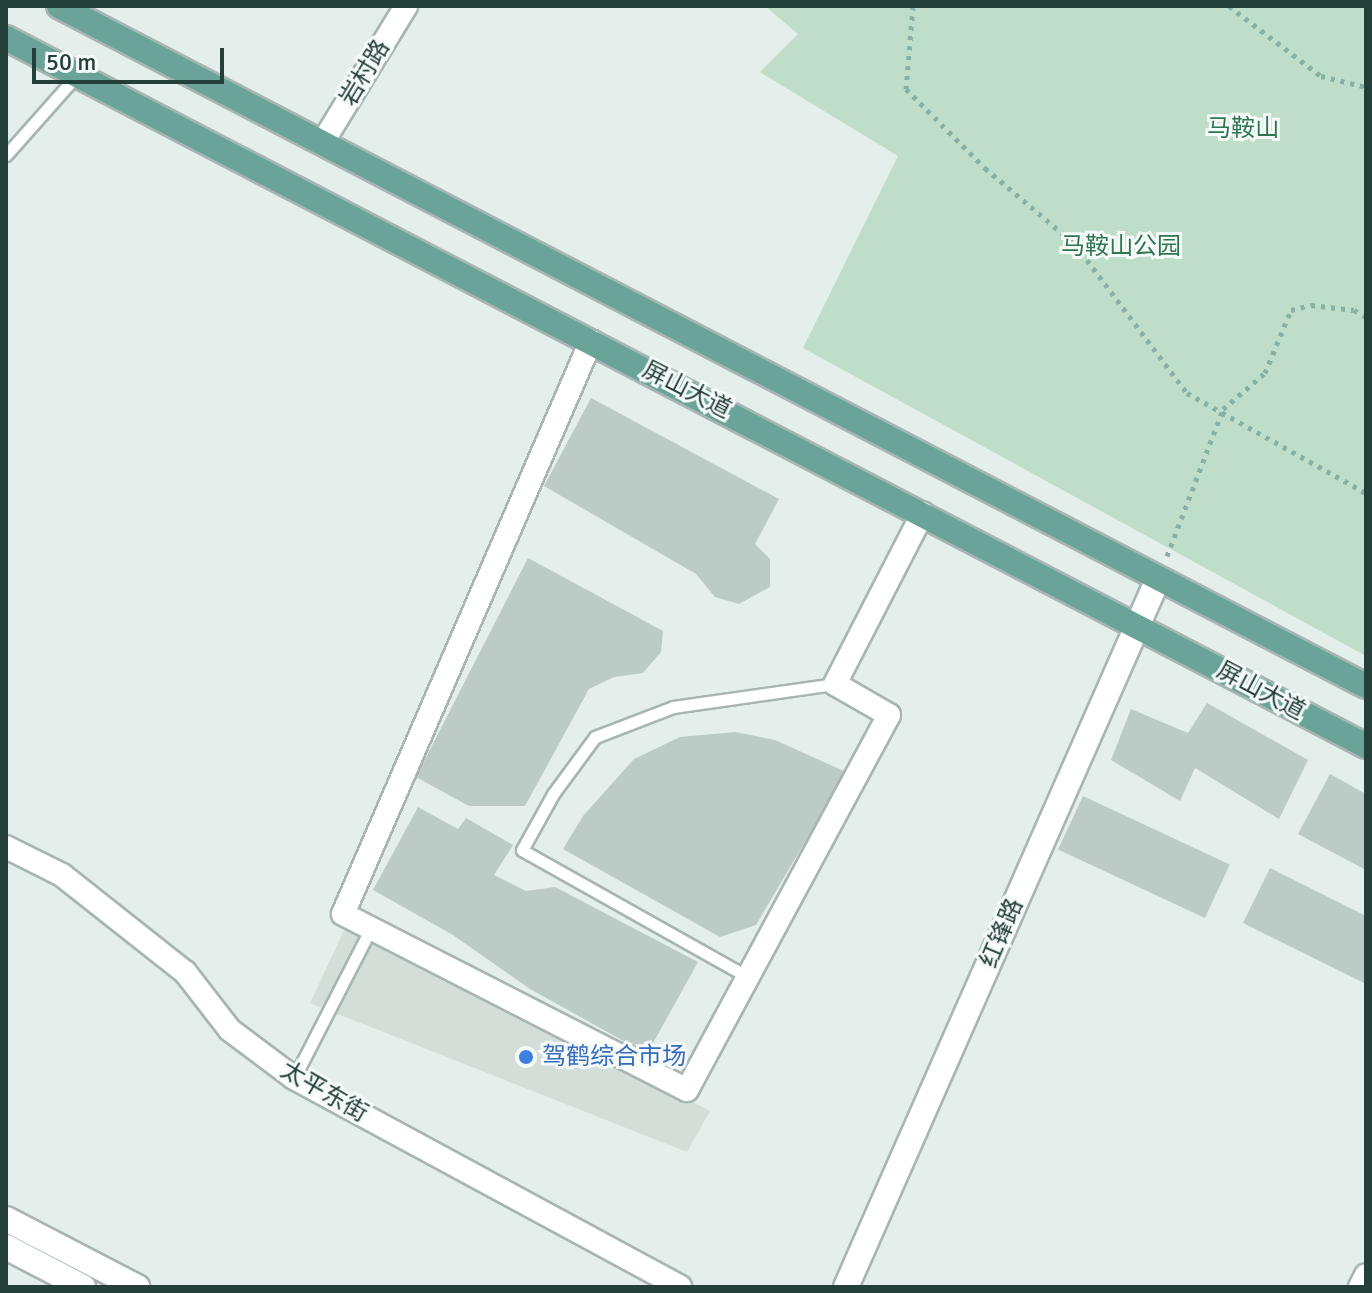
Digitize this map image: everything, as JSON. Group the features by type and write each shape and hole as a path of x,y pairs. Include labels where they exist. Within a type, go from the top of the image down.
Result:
{"main road":[{"path":"59,6 324,140 1366,686"},
{"name":"屏山大道","path":"6,38 1366,746"}],"street":[{"name":"岩村路","path":"324,140 406,6"},
{"path":"591,341 343,914 687,1090 889,715 835,684 923,513"},
{"name":"红锋路","path":"846,1287 1135,625 1158,579"},
{"name":"太平东街","path":"6,847 62,875 173,963 230,1030 294,1078 680,1287"},
{"path":"6,1219 137,1287"},
{"path":"6,1247 83,1287"},
{"path":"1360,1287 1366,1275"}],"lane":[{"path":"6,155 77,75"},
{"path":"748,977 522,850 553,794 595,737 673,707 835,684"},
{"path":"294,1078 371,928"}],"path":[{"path":"913,6 906,89 985,168 1075,244 1187,393 1223,409 1366,493"},
{"path":"1229,6 1321,76 1366,87"},
{"path":"1158,579 1223,409 1265,373 1291,310 1311,305 1354,310 1366,317"}],"shaded area":[{"name":"驾鹤综合市场","path":"347,924 710,1111 687,1152 310,1003"}],"green space":[{"name":"马鞍山公园","path":"765,6 1366,6 1366,656 803,348 898,156 760,72 798,34"}],"building":[{"path":"591,398 779,499 755,544 770,559 770,587 739,604 715,597 696,574 544,486"},
{"path":"528,558 663,631 661,652 643,673 614,677 589,689 525,806 469,806 416,777"},
{"path":"1207,703 1308,760 1279,819 1195,768 1180,801 1111,760 1131,709 1188,733"},
{"path":"735,732 775,740 846,772 756,925 720,937 563,849 583,816 634,759 680,737"},
{"path":"1330,774 1366,794 1366,870 1298,834"},
{"path":"1083,796 1230,864 1205,918 1058,849"},
{"path":"418,807 458,829 466,818 513,845 494,875 526,891 555,887 698,962 647,1054 530,989 453,935 373,890"},
{"path":"1270,868 1366,916 1366,984 1243,923"}],"place":[{"name":"驾鹤综合市场","path":"526,1057"}],"park label":[{"name":"马鞍山","path":"1243,129"}]}
